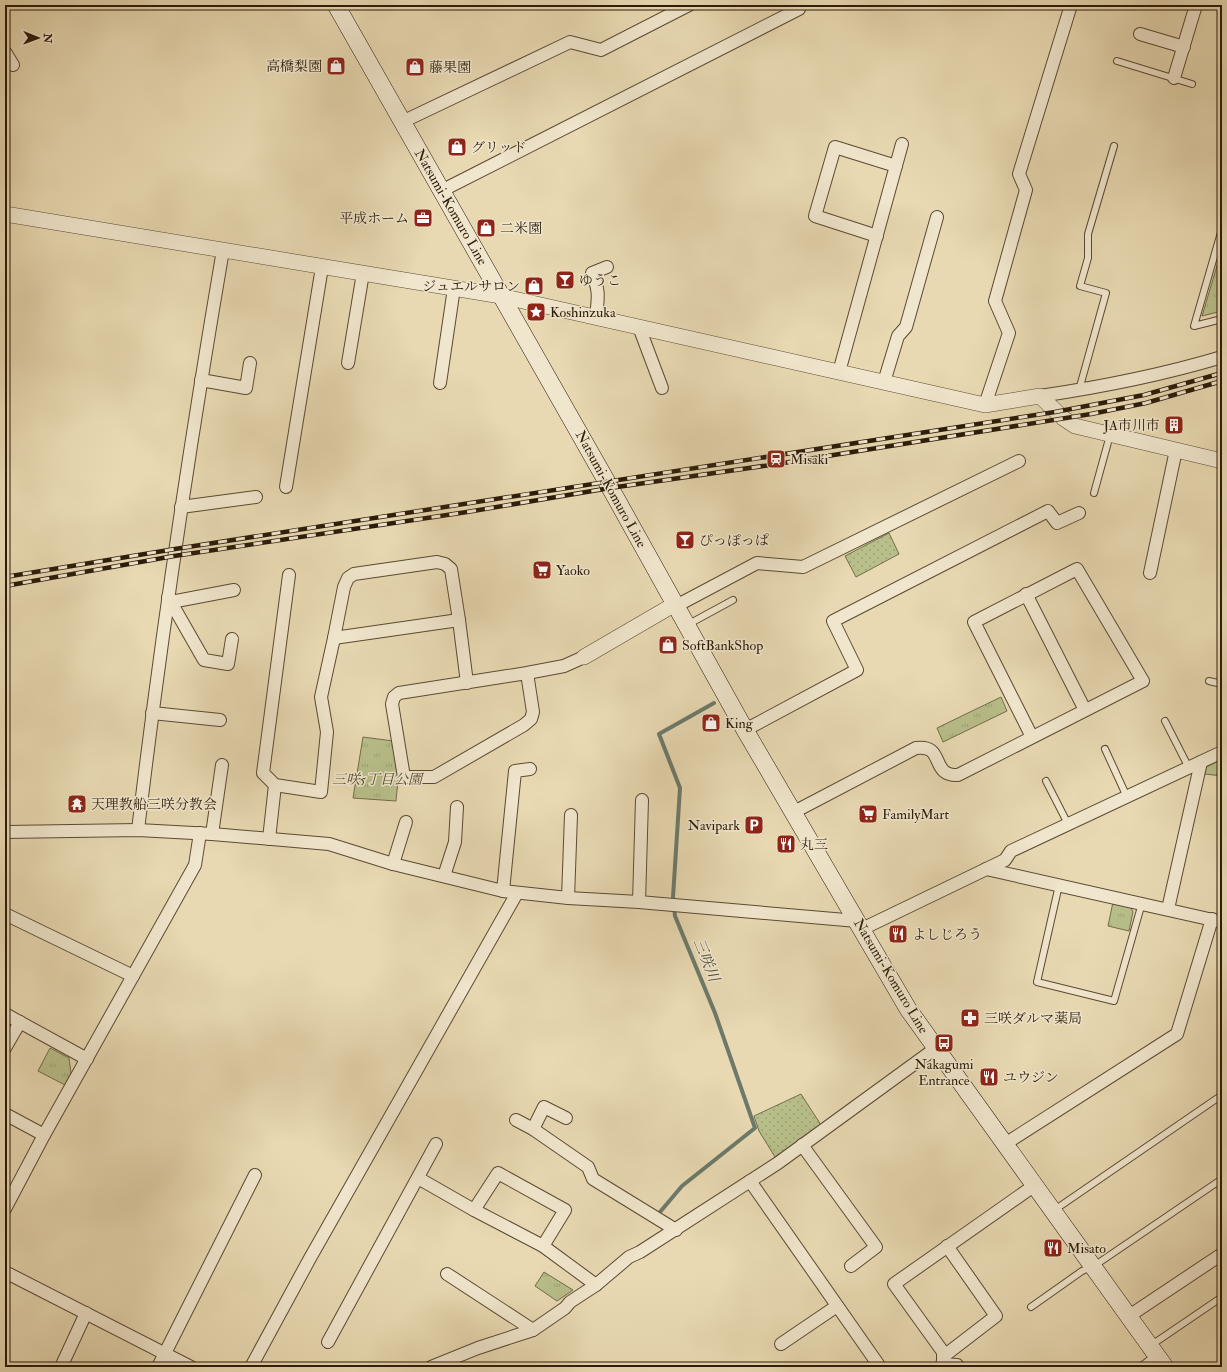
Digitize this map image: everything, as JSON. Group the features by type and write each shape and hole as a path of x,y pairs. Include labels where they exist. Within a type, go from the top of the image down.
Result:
{"main road":[{"name":"Natsumi-Komuro Line","path":"336,5 676,605 745,730 908,1009 1094,1266 1157,1356"}],"street":[{"path":"402,122 570,42 601,50 689,5"},
{"path":"985,404 1009,333 995,301 1026,190 1019,174 1071,5"},
{"path":"1174,78 1196,5"},
{"path":"441,191 799,9"},
{"path":"1140,34 1184,47"},
{"path":"839,372 902,144"},
{"path":"877,236 815,216 835,147 896,166"},
{"path":"5,214 501,296 985,404 1079,390 1144,378 1222,357"},
{"path":"884,382 898,336 906,328 937,218"},
{"path":"138,830 152,712 170,599 181,507 200,380 223,250"},
{"path":"286,488 322,267"},
{"path":"596,318 598,287 592,273 607,267"},
{"path":"348,363 363,273"},
{"path":"440,383 454,288"},
{"path":"640,327 662,388"},
{"path":"200,380 246,388 250,363"},
{"path":"1040,396 1063,418 1075,426 1222,460"},
{"path":"1150,573 1176,450"},
{"path":"528,673 533,712 531,719 524,725 434,777 404,777 392,704 394,697 400,693 564,666 584,657 676,605 757,563 803,567 1020,461"},
{"path":"181,507 256,497"},
{"path":"745,730 858,670 833,620 1048,511 1057,523 1079,513"},
{"path":"289,575 263,773 275,785 321,792 327,732 321,697 344,587 348,578 354,574 437,562 451,568 467,683"},
{"path":"794,812 916,748 929,748 933,751 940,767 945,773 951,776 958,775 1143,681 1077,569 974,622 1032,737"},
{"path":"170,599 234,590"},
{"path":"1026,594 1085,710"},
{"path":"170,599 204,660 228,664 232,639"},
{"path":"334,638 459,620"},
{"path":"152,712 220,720"},
{"path":"5,832 138,830 206,833 328,844 392,864 503,891 568,898 639,902 860,925 986,869 1004,860 1011,851 1222,752"},
{"path":"1168,909 1201,762"},
{"path":"5,1209 44,1135 195,865 206,833 222,765"},
{"path":"503,891 514,771 530,769"},
{"path":"269,839 275,785"},
{"path":"639,902 642,800"},
{"path":"444,876 455,842 457,807"},
{"path":"568,898 571,815"},
{"path":"392,864 406,822"},
{"path":"986,869 1060,884 1217,920 1177,1034 1005,1144"},
{"path":"251,1367 309,1260 517,893"},
{"path":"5,914 133,976"},
{"path":"5,1014 87,1059"},
{"path":"5,1048 20,1022"},
{"path":"431,1367 478,1348 533,1330 565,1308 570,1302 596,1285 629,1258 676,1230 750,1181 936,1048"},
{"path":"533,1129 544,1108 566,1118"},
{"path":"5,1114 44,1135"},
{"path":"516,1120 533,1129 588,1167 593,1178 676,1230"},
{"path":"328,1342 436,1144"},
{"path":"802,1145 876,1247 851,1266"},
{"path":"474,1210 498,1173 565,1210 544,1246"},
{"path":"158,1367 255,1175"},
{"path":"418,1178 474,1210 544,1246 596,1285"},
{"path":"750,1181 880,1367"},
{"path":"943,1362 940,1348 894,1284 1035,1185"},
{"path":"943,1362 996,1316 947,1246"},
{"path":"1129,1316 1222,1254"},
{"path":"5,1273 191,1367"},
{"path":"447,1274 533,1330"},
{"path":"781,1344 837,1306"},
{"path":"61,1367 86,1313"},
{"path":"943,1362 958,1367"}],"lane":[{"path":"1117,61 1192,84"},
{"path":"1079,390 1106,293 1080,286 1088,258 1088,234 1114,146"},
{"path":"1222,229 1194,326 1222,319"},
{"path":"1094,493 1111,435"},
{"path":"687,625 733,600"},
{"path":"1209,681 1222,684"},
{"path":"1165,721 1188,768"},
{"path":"1105,749 1127,797"},
{"path":"1046,781 1068,824"},
{"path":"1060,884 1038,982 1114,1001 1142,903"},
{"path":"1053,1211 1222,1095"},
{"path":"1031,1307 1222,1179"},
{"path":"1140,1367 1157,1356 1222,1297"}],"green space":[{"path":"1222,249 1222,311 1202,316"},
{"path":"889,533 899,554 856,577 845,556"},
{"path":"1001,697 1007,711 943,742 937,728"},
{"name":"三咲5丁目公園","path":"363,737 393,741 398,780 396,801 353,798"},
{"path":"1222,759 1222,776 1205,774 1206,767"},
{"path":"1113,902 1130,906 1133,912 1129,931 1108,926"},
{"path":"50,1048 69,1058 71,1073 65,1085 38,1071"},
{"path":"801,1094 821,1125 775,1157 759,1131 754,1116"},
{"path":"544,1272 573,1290 557,1301 535,1286"}],"waterway":[{"name":"三咲川","path":"660,1212 682,1186 755,1128 715,1013 675,916 673,897 680,788 659,734 714,703"}],"railway":[{"path":"5,577 175,549 1055,412 1144,395 1222,373"},
{"path":"5,586 174,556 467,512 610,488 777,464 1091,414 1146,403 1222,381"}],"place":[{"name":"高橋梨園","path":"336,66"},
{"name":"藤果園","path":"415,67"},
{"name":"グリッド","path":"457,147"},
{"name":"平成ホーム","path":"423,218"},
{"name":"二米園","path":"486,228"},
{"name":"ゆうこ","path":"565,280"},
{"name":"ジュエルサロン","path":"534,286"},
{"name":"Koshinzuka","path":"536,312"},
{"name":"JA市川市","path":"1174,425"},
{"name":"Misaki","path":"776,459"},
{"name":"ぴっぽっぱ","path":"685,540"},
{"name":"Yaoko","path":"542,570"},
{"name":"SoftBankShop","path":"668,645"},
{"name":"King","path":"711,723"},
{"name":"天理教船三咲分教会","path":"77,804"},
{"name":"FamilyMart","path":"868,814"},
{"name":"Navipark","path":"754,825"},
{"name":"丸三","path":"786,844"},
{"name":"よしじろう","path":"898,934"},
{"name":"三咲ダルマ薬局","path":"970,1018"},
{"name":"Nakagumi Entrance","path":"944,1043"},
{"name":"ユウジン","path":"989,1077"},
{"name":"Misato","path":"1053,1248"}]}
